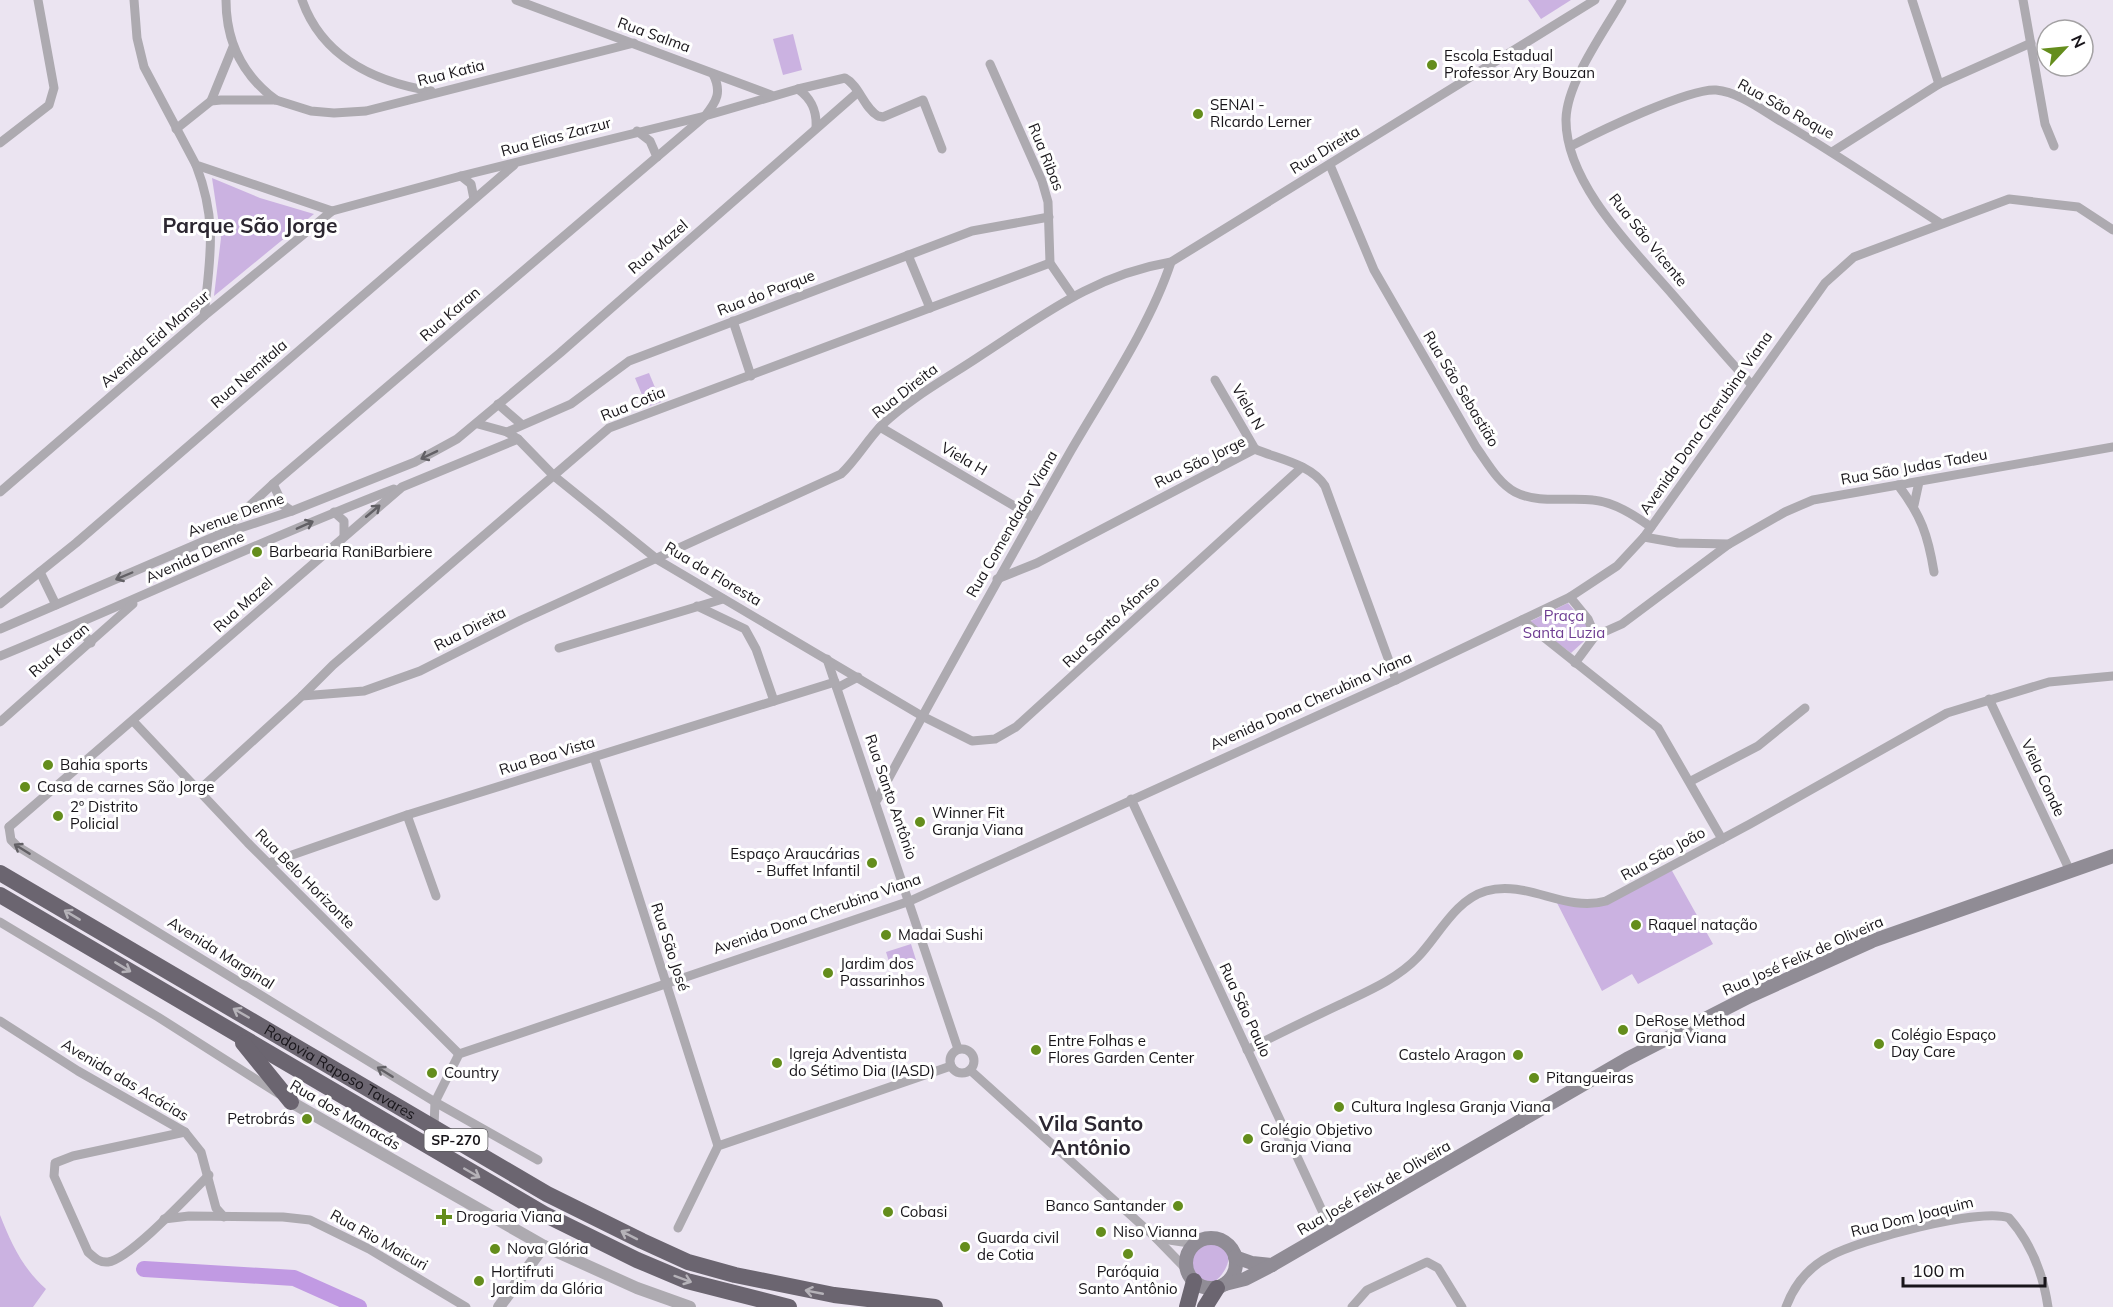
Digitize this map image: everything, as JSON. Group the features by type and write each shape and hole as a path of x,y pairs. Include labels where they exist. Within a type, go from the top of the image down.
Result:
{"highway":[{"name":"Rodovia Raposo Tavares","path":"0,873 547,1194 688,1262 746,1278 834,1295 935,1307"},
{"name":"Rodovia Raposo Tavares","path":"0,895 504,1192 637,1260 687,1281 789,1307"},
{"path":"232,1031 291,1102"},
{"path":"1187,1307 1191,1276"},
{"path":"1205,1307 1221,1286"}],"main road":[{"name":"Rua José Felix de Oliveira","path":"1221,1286 1245,1279 1272,1265 1627,1059 1750,996 1872,941 2113,856"},
{"path":"1211,1239 1219,1240 1232,1250 1235,1257 1234,1272 1221,1286 1203,1287 1191,1276 1188,1256 1196,1244 1211,1239"},
{"path":"1235,1257 1272,1265"}],"street":[{"path":"0,143 42,110 53,98 54,88 38,0"},
{"path":"134,0 137,38 144,67 196,165 207,192 212,245 204,316"},
{"path":"226,0 229,37 233,47 248,75 259,88 276,100"},
{"path":"302,0 314,26 350,64 392,83 436,91"},
{"name":"Rua Salma","path":"516,0 771,94"},
{"name":"Rua Direita","path":"302,696 364,691 420,671 521,620 658,560 841,474 857,459 880,427 926,390 1072,295 1144,267 1171,262 1595,0"},
{"name":"Rua São Vicente","path":"1622,0 1579,76 1570,100 1566,117 1571,146 1580,173 1628,243 1751,384"},
{"path":"1912,0 1939,84"},
{"path":"2023,0 2045,124 2054,147"},
{"name":"Rua Katia","path":"276,100 311,111 342,113 366,111 436,91 634,43"},
{"path":"1832,152 1939,84 2031,43"},
{"path":"176,129 211,101 233,47"},
{"name":"Rua Ribas","path":"990,64 1042,181 1049,217 1050,263"},
{"path":"705,116 717,98 717,82 713,74"},
{"name":"Rua Elias Zarzur","path":"332,211 637,131 705,116 771,94 845,78 851,81 856,93"},
{"path":"798,89 812,103 816,128"},
{"name":"Rua São Roque","path":"1571,146 1603,129 1698,92 1715,90 1731,94 1757,107 1832,152 1940,223"},
{"path":"856,93 878,116 883,117 923,100 942,149"},
{"name":"Rua Mazel","path":"478,424 498,404 560,353 856,93"},
{"path":"211,101 276,100"},
{"name":"Rua Karan","path":"216,536 273,484 705,116"},
{"path":"637,131 650,141 657,157"},
{"name":"Rua Nemitala","path":"0,604 516,164"},
{"path":"196,165 332,211"},
{"name":"Rua São Sebastião","path":"1330,165 1374,270 1476,447 1496,475 1515,492 1534,497 1596,500 1629,512 1651,527"},
{"path":"461,176 471,184 474,199"},
{"name":"Avenida Dona Cherubina Viana","path":"459,1054 910,901 1396,680 1570,597 1617,566 1644,537 1825,283 1840,267 1854,257 2009,199 2078,207 2113,230"},
{"name":"Avenida Eid Mansur","path":"0,492 204,316 332,211"},
{"name":"Rua do Parque","path":"507,432 571,404 629,361 972,231 1049,217"},
{"path":"908,255 930,308"},
{"name":"Rua Comendador Viana","path":"877,800 997,579 1163,286 1171,262"},
{"path":"1050,263 1072,295"},
{"name":"Rua Cotia","path":"302,696 333,665 489,528 554,476 597,435 609,428 1050,263"},
{"path":"733,321 751,376"},
{"name":"Viela N","path":"1215,380 1255,449"},
{"path":"498,404 521,424"},
{"name":"Rua da Floresta","path":"478,424 507,432 518,439 554,476 658,560 922,716"},
{"name":"Avenue Denne","path":"0,629 216,536 292,511 415,462 447,446 478,424"},
{"name":"Viela H","path":"880,427 1033,517"},
{"name":"Rua Mazel","path":"5,826 134,722 402,486 518,439"},
{"name":"Rua São Judas Tadeu","path":"1595,636 1622,624 1728,544 1778,516 1813,500 2113,447"},
{"name":"Rua São Jorge","path":"997,579 1037,563 1255,449 1316,474 1325,486 1396,680"},
{"name":"Rua Santo Afonso","path":"922,716 972,741 995,739 1016,728 1302,467"},
{"path":"1914,505 1919,483"},
{"path":"273,484 283,505 292,511"},
{"path":"1898,485 1914,505 1927,533 1934,572"},
{"name":"Avenida Denne","path":"0,656 136,600 334,512 402,486"},
{"path":"334,512 344,521 344,535"},
{"path":"1644,537 1678,543 1728,544"},
{"path":"40,572 56,605"},
{"path":"1570,597 1588,619 1595,636 1575,663"},
{"path":"559,648 723,598"},
{"name":"Rua Karan","path":"0,722 91,643 136,600"},
{"path":"698,606 745,629 756,649 774,701"},
{"path":"1522,620 1658,728 1691,781 1722,839"},
{"path":"77,625 91,643"},
{"name":"Rua Santo Antônio","path":"827,659 877,800 958,1049"},
{"name":"Rua São João","path":"1246,1050 1400,973 1418,957 1458,908 1484,892 1513,888 1571,904 1596,904 1622,893 1722,839 1947,712 2049,682 2113,676"},
{"name":"Rua Boa Vista","path":"269,863 407,815 858,677"},
{"path":"198,791 302,696"},
{"name":"Viela Conde","path":"1989,699 2070,871"},
{"path":"1691,781 1758,746 1804,708"},
{"name":"Rua Belo Horizonte","path":"134,722 198,791 459,1054"},
{"name":"Rua São José","path":"594,757 718,1146"},
{"name":"Rua São Paulo","path":"1131,799 1332,1232"},
{"path":"407,815 436,896"},
{"name":"Avenida Marginal","path":"5,826 11,840 17,846 435,1102 538,1160"},
{"name":"Rua dos Manacás","path":"0,922 158,1017 291,1102 323,1118 544,1246 637,1288 690,1307"},
{"name":"Avenida das Acácias","path":"0,1021 78,1071 185,1132 201,1152 216,1208 224,1217"},
{"path":"958,1049 967,1050 973,1055 974,1063 970,1070 960,1073 951,1066 952,1054 958,1049"},
{"path":"434,1127 435,1102 459,1054"},
{"path":"678,1228 718,1146 951,1066"},
{"path":"970,1070 1156,1238 1191,1276"},
{"path":"185,1132 60,1159 53,1169 88,1252 97,1260 107,1262 118,1258 164,1219 209,1175"},
{"name":"Rua Dom Joaquim","path":"1786,1307 1795,1286 1830,1256 1867,1241 1963,1217 1982,1215 2009,1218 2020,1231 2034,1254 2048,1307"},
{"name":"Rua Rio Maicuri","path":"164,1219 283,1217 325,1225 465,1307"},
{"path":"1156,1238 1196,1244"},
{"path":"499,1307 544,1246"},
{"path":"1352,1307 1367,1290 1427,1262 1437,1268 1462,1307"}],"green space":[{"path":"1528,0 1571,0 1541,19"},
{"path":"793,34 802,70 783,75 773,39"},
{"path":"212,178 260,198 314,214 214,296 221,238"},
{"path":"649,373 661,402 647,407 635,378"},
{"name":"Praça Santa Luzia","path":"1568,603 1593,633 1571,653 1529,622"},
{"name":"Raquel natação","path":"1671,869 1713,944 1638,984 1632,974 1602,991 1555,899 1583,907"},
{"path":"911,944 916,960 891,968 886,952"},
{"path":"0,1215 18,1255 46,1289 33,1307 0,1307"},
{"path":"1209,1240 1225,1247 1228,1260 1222,1275 1208,1286 1195,1276 1190,1261 1194,1248"}],"waterway":[{"path":"144,1269 294,1278 359,1307"}],"place":[{"name":"Escola Estadual Professor Ary Bouzan","path":"1432,65"},
{"name":"SENAI - RIcardo Lerner","path":"1198,114"},
{"name":"Barbearia RaniBarbiere","path":"257,552"},
{"name":"Bahia sports","path":"48,765"},
{"name":"Casa de carnes São Jorge","path":"25,787"},
{"name":"2º Distrito Policial","path":"58,816"},
{"name":"Winner Fit Granja Viana","path":"920,822"},
{"name":"Espaço Araucárias - Buffet Infantil","path":"872,863"},
{"name":"Raquel natação","path":"1636,925"},
{"name":"Madai Sushi","path":"886,935"},
{"name":"Jardim dos Passarinhos","path":"828,973"},
{"name":"DeRose Method Granja Viana","path":"1623,1030"},
{"name":"Colégio Espaço Day Care","path":"1879,1044"},
{"name":"Entre Folhas e Flores Garden Center","path":"1036,1050"},
{"name":"Castelo Aragon","path":"1518,1055"},
{"name":"Igreja Adventista do Sétimo Dia (IASD)","path":"777,1063"},
{"name":"Country","path":"432,1073"},
{"name":"Pitangueiras","path":"1534,1078"},
{"name":"Cultura Inglesa Granja Viana","path":"1339,1107"},
{"name":"Petrobrás","path":"307,1119"},
{"name":"Colégio Objetivo Granja Viana","path":"1248,1139"},
{"name":"Banco Santander","path":"1178,1206"},
{"name":"Cobasi","path":"888,1212"},
{"name":"Drogaria Viana","path":"444,1217"},
{"name":"Niso Vianna","path":"1101,1232"},
{"name":"Guarda civil de Cotia","path":"965,1247"},
{"name":"Nova Glória","path":"495,1249"},
{"name":"Paróquia Santo Antônio","path":"1128,1254"},
{"name":"Hortifruti Jardim da Glória","path":"479,1281"}],"district":[{"name":"Parque São Jorge","path":"250,226"},
{"name":"Vila Santo Antônio","path":"1091,1136"}]}
